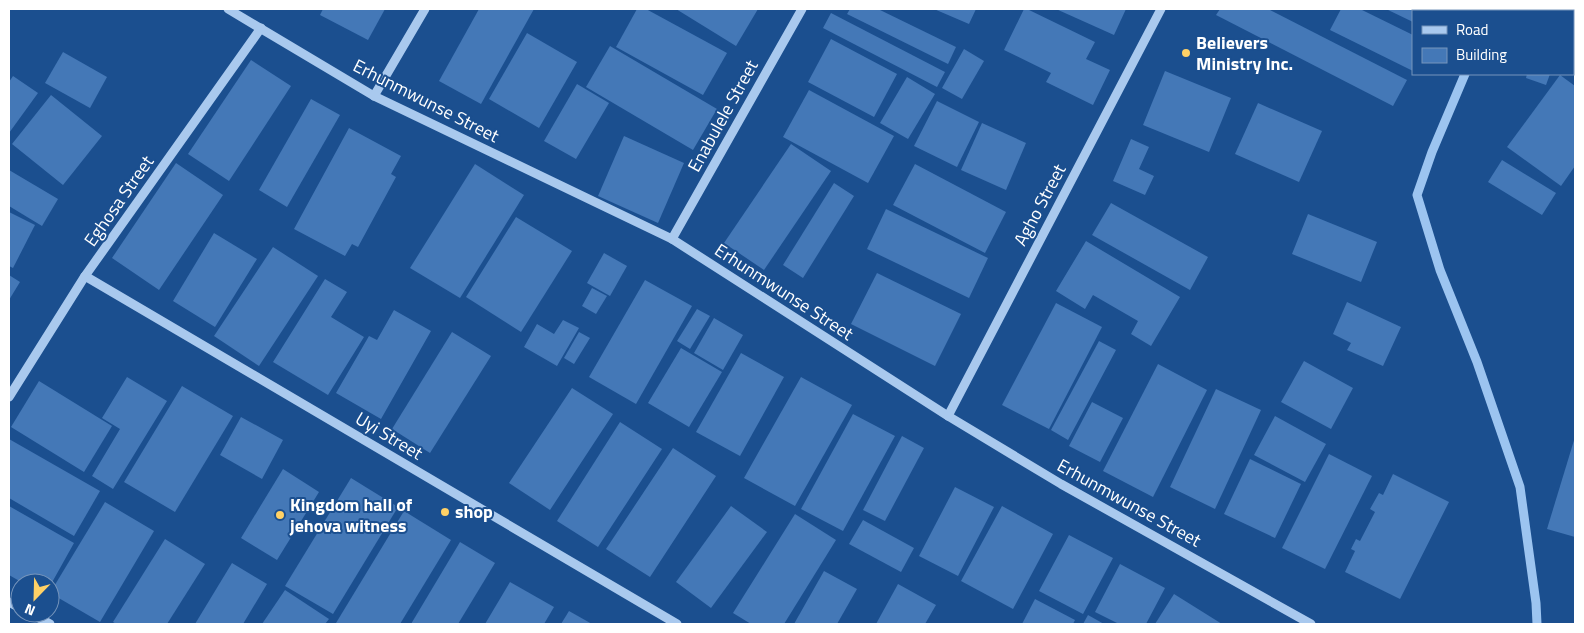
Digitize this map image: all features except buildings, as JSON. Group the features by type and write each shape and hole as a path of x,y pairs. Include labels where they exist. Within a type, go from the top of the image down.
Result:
{"street":[{"name":"Erhunmwunse Street","path":"228,9 374,96 672,239 948,416 1061,484 1311,624"},
{"path":"374,96 425,9"},
{"name":"Enabulele Street","path":"672,239 802,9"},
{"name":"Agho Street","path":"948,416 1161,9"},
{"name":"Eghosa Street","path":"9,397 85,276 261,28"},
{"name":"Uyi Street","path":"85,276 677,624"}],"waterway":[{"path":"1465,75 1432,152 1417,195 1440,270 1477,362 1520,487 1536,603 1537,624"}],"place":[{"name":"Believers Ministry Inc.","path":"1186,53"},
{"name":"shop","path":"445,512"},
{"name":"Kingdom hall of jehova witness","path":"280,515"}]}
